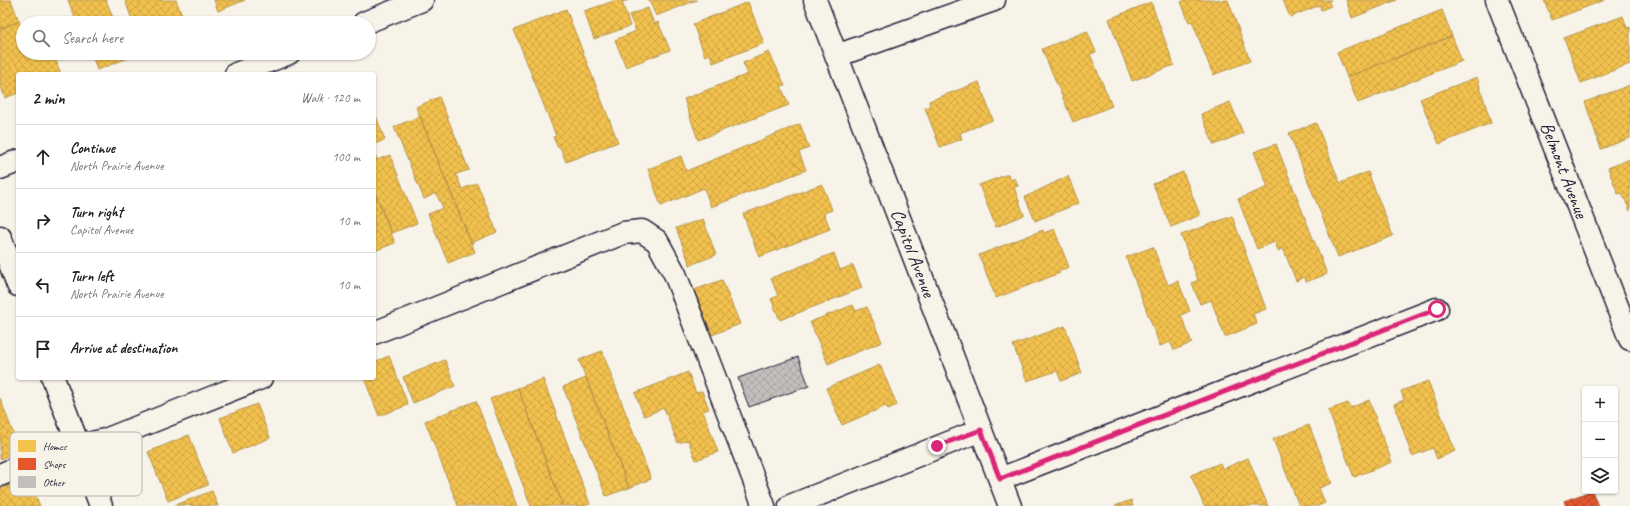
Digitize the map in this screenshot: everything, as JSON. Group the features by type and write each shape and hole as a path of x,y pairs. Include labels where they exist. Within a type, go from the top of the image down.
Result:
{"street":[{"path":"376,18 422,0"},
{"name":"Capitol Avenue","path":"815,0 1010,506"},
{"path":"836,56 994,0"},
{"name":"Belmont Avenue","path":"1497,0 1630,339"},
{"path":"241,72 271,60"},
{"path":"0,168 16,161"},
{"path":"376,332 623,233 642,231 657,241 675,274 764,506"},
{"path":"0,237 16,280"},
{"path":"1000,479 1437,309"},
{"path":"54,380 73,432"},
{"path":"125,432 256,380"},
{"path":"790,506 981,430"},
{"path":"0,474 10,470"},
{"path":"97,496 101,506"}],"building: Homes":[{"path":"0,0 11,0 17,16 16,22 0,29"},
{"path":"68,0 106,0 112,16 74,16"},
{"path":"125,0 176,0 182,15 179,16 131,16"},
{"path":"214,0 245,0 218,11"},
{"path":"617,0 629,0 622,2 630,26 594,39 584,11"},
{"path":"649,0 697,0 656,16"},
{"path":"1185,0 1228,0 1250,61 1213,75 1192,21 1189,22 1181,2"},
{"path":"1283,0 1331,0 1328,1 1331,6 1321,10 1320,5 1290,17"},
{"path":"1346,0 1397,0 1352,18"},
{"path":"1544,0 1605,0 1552,20"},
{"path":"748,2 764,43 713,63 710,54 705,56 693,24"},
{"path":"1151,2 1174,65 1132,81 1109,19"},
{"path":"648,8 654,24 658,22 670,50 626,67 615,40 636,31 629,15"},
{"path":"566,9 618,142 566,162 560,147 558,148 553,137 556,136 514,30"},
{"path":"1442,10 1452,36 1347,77 1337,52"},
{"path":"1623,16 1627,28 1630,27 1630,64 1581,83 1564,38"},
{"path":"16,22 16,60 56,60 60,72 16,72 16,94 5,98 0,84 0,29"},
{"path":"1087,31 1096,52 1090,54 1112,106 1073,122 1042,49"},
{"path":"1452,36 1462,61 1358,103 1347,77"},
{"path":"769,52 785,85 781,86 789,105 698,140 684,99 748,74 743,63"},
{"path":"94,60 123,60 97,70"},
{"path":"1477,77 1491,123 1439,144 1420,99"},
{"path":"979,82 993,120 960,133 962,139 940,147 925,108 930,106 929,101"},
{"path":"1630,85 1630,138 1601,149 1585,102"},
{"path":"439,97 469,170 456,174 462,189 477,183 497,232 471,243 416,107"},
{"path":"1230,102 1243,133 1214,145 1201,114"},
{"path":"376,116 385,140 376,143"},
{"path":"420,116 475,252 448,263 428,214 443,208 436,193 424,199 394,127"},
{"path":"1316,123 1340,183 1368,172 1393,236 1338,257 1289,133"},
{"path":"800,124 809,148 799,152 806,170 711,207 704,188 661,206 648,169 681,156 686,171"},
{"path":"1276,144 1327,274 1306,282 1305,277 1296,281 1283,248 1278,251 1275,242 1257,249 1238,199 1268,187 1254,152"},
{"path":"390,155 417,223 392,233 376,195 376,157 377,160"},
{"path":"1630,159 1630,211 1622,193 1618,194 1608,168"},
{"path":"1183,172 1200,215 1171,227 1153,184"},
{"path":"1008,174 1011,180 1015,178 1018,186 1014,187 1024,215 996,227 979,185"},
{"path":"1068,176 1079,203 1035,221 1025,197"},
{"path":"822,184 832,210 824,213 830,229 759,257 743,214"},
{"path":"376,195 395,243 376,250"},
{"path":"1232,216 1266,309 1253,314 1257,324 1225,337 1211,300 1200,304 1192,283 1198,280 1181,235"},
{"path":"703,219 716,255 690,265 676,228"},
{"path":"1054,229 1069,267 1059,271 1060,273 996,298 979,255 1043,230 1044,233"},
{"path":"1153,247 1168,285 1178,281 1190,311 1181,315 1192,343 1174,350 1170,342 1160,346 1126,257"},
{"path":"834,253 840,270 853,265 862,288 780,320 771,299 778,296 771,278"},
{"path":"722,280 740,324 712,335 694,290"},
{"path":"853,305 856,311 867,307 882,342 828,364 810,322"},
{"path":"1065,326 1082,373 1061,381 1057,371 1027,381 1013,345"},
{"path":"602,351 651,479 629,488 579,360"},
{"path":"389,356 408,405 379,416 365,380 376,380 376,361"},
{"path":"445,360 455,386 413,403 403,377"},
{"path":"880,365 897,405 888,409 886,406 842,425 826,388"},
{"path":"688,372 696,393 702,391 709,409 703,411 718,452 696,460 688,440 678,443 664,408 644,416 635,393"},
{"path":"586,378 629,488 606,496 563,387"},
{"path":"543,379 590,504 584,506 563,506 518,388"},
{"path":"1428,381 1455,451 1437,459 1433,448 1412,456 1394,404 1404,400 1401,391"},
{"path":"518,388 563,506 531,506 490,399"},
{"path":"0,398 13,432 10,432 10,455 0,459"},
{"path":"1369,400 1392,462 1354,477 1328,410 1348,403 1350,408"},
{"path":"476,401 517,506 458,506 425,421"},
{"path":"257,404 270,438 233,453 220,418"},
{"path":"1309,425 1332,483 1319,488 1325,503 1318,506 1299,506 1273,439"},
{"path":"189,435 208,485 168,501 148,452"},
{"path":"1248,458 1268,506 1204,506 1191,475 1220,463 1223,469"},
{"path":"10,485 10,496 36,496 40,506 0,506 0,489"},
{"path":"212,491 218,506 175,505"},
{"path":"1131,500 1133,506 1115,506"}],"building: Shops":[{"path":"1583,494 1593,494 1598,506 1566,506 1564,501"}],"building: Other":[{"path":"798,357 809,386 749,407 738,378"}],"route":[{"path":"937,446 981,430 1000,479 1437,309"}]}
